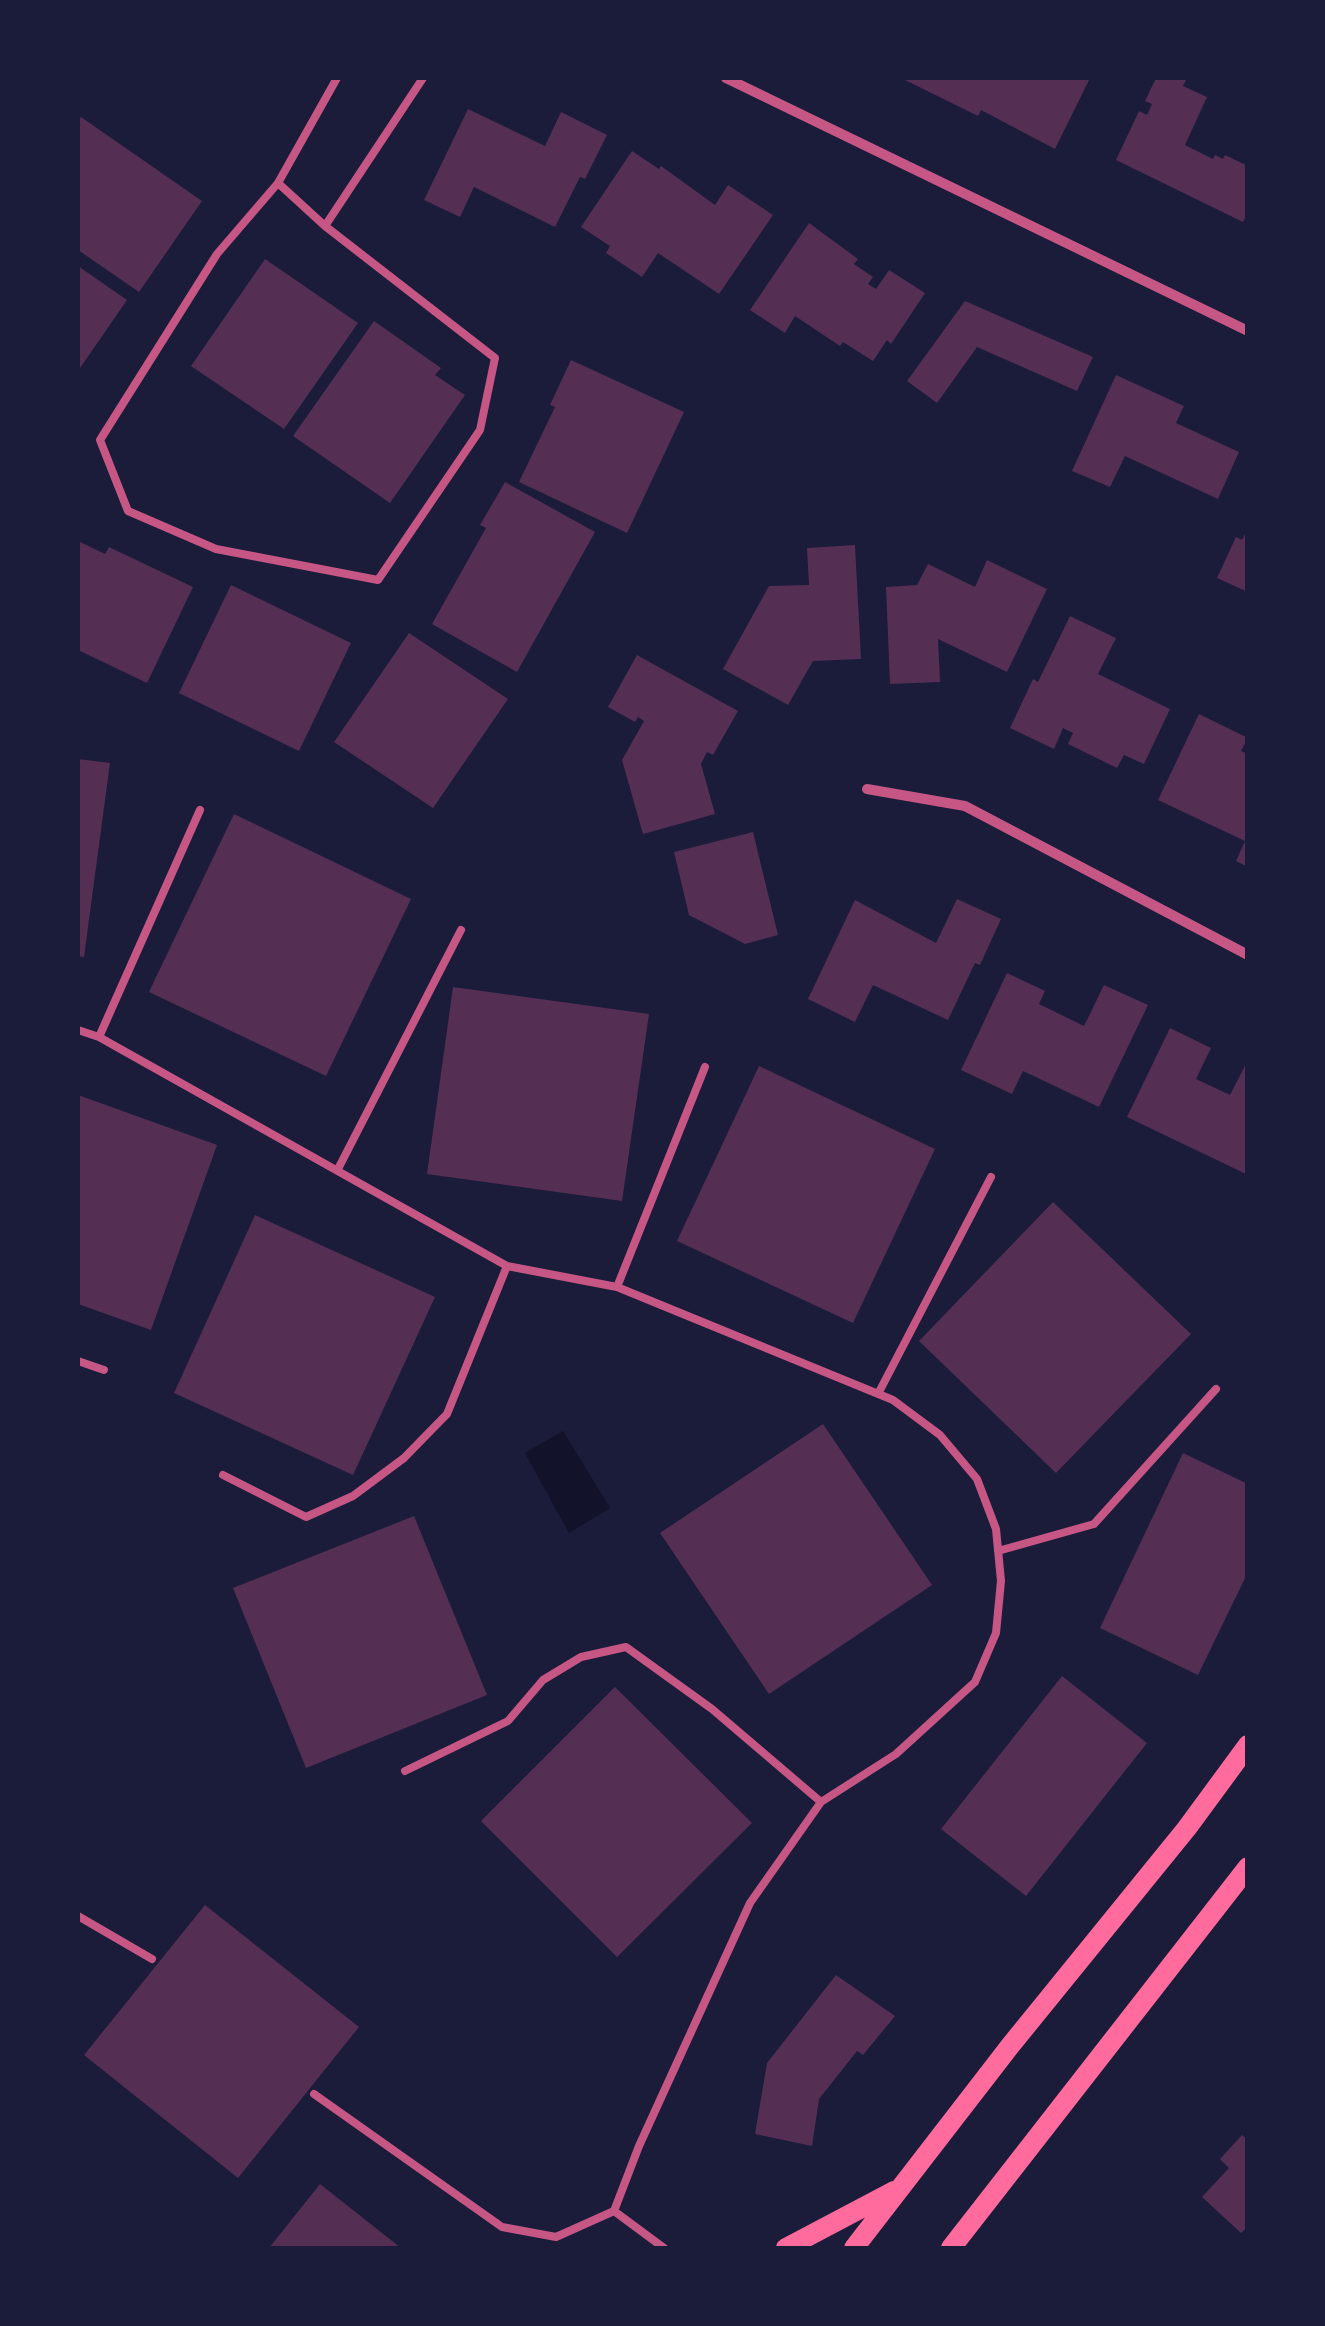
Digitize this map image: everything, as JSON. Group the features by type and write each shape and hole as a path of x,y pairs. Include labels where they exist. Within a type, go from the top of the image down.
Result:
{"main road":[{"path":"854,2248 1248,1746"},
{"path":"951,2248 1248,1867"},
{"path":"786,2248 900,2187"}],"street":[{"path":"726,78 1248,331"},
{"path":"868,789 965,806 1248,955"}],"lane":[{"path":"278,183 324,226 495,358 480,430 378,580 216,549 128,512 100,440 217,254 278,183 338,78"},
{"path":"324,226 424,78"},
{"path":"99,1036 200,810"},
{"path":"338,1169 461,930"},
{"path":"78,1030 99,1036 507,1266 617,1288 893,1400 940,1435 977,1480 996,1529 1002,1580 996,1633 975,1682 896,1754 821,1802 750,1903 639,2146 614,2211 556,2236 502,2227 314,2094"},
{"path":"617,1288 705,1067"},
{"path":"878,1394 991,1177"},
{"path":"223,1475 306,1517 352,1496 404,1458 447,1414 507,1266"},
{"path":"78,1360 104,1370"},
{"path":"998,1551 1094,1524 1216,1389"},
{"path":"405,1771 508,1721 544,1680 581,1657 626,1647 712,1709 821,1802"},
{"path":"78,1916 152,1959"},
{"path":"614,2211 664,2248"},
{"path":"548,2248 556,2236"}],"shaded area":[{"path":"563,1431 610,1508 569,1533 525,1453"}],"building":[{"path":"906,78 1090,78 1055,149 981,110 978,116"},
{"path":"1156,78 1187,78 1183,86 1207,97 1185,145 1213,159 1215,155 1223,159 1225,155 1248,166 1248,212 1243,222 1116,160 1139,111 1147,115 1152,104 1145,101"},
{"path":"468,109 545,146 561,112 607,135 555,227 474,187 460,217 424,200"},
{"path":"81,117 202,201 139,292 78,250"},
{"path":"632,151 659,169 661,166 715,205 728,185 773,215 719,294 658,253 642,277 606,253 610,246 581,227"},
{"path":"809,223 858,259 854,264 873,277 868,284 876,289 889,270 925,293 891,344 887,340 873,361 843,342 840,346 795,316 785,333 750,310"},
{"path":"265,259 358,323 284,429 191,366"},
{"path":"78,266 127,300 78,371"},
{"path":"965,301 1093,357 1077,391 977,347 937,403 907,381"},
{"path":"374,321 441,368 435,375 465,395 390,503 293,436"},
{"path":"571,360 684,412 627,533 519,482 555,407 550,405"},
{"path":"1116,375 1184,406 1176,423 1239,452 1218,499 1125,456 1110,487 1072,471"},
{"path":"505,482 595,532 517,672 432,624 486,528 480,525"},
{"path":"1248,528 1248,592 1217,578 1236,537 1242,540"},
{"path":"78,541 105,554 109,547 193,587 147,683 78,650"},
{"path":"855,545 861,659 813,661 788,705 723,669 769,586 809,585 807,548"},
{"path":"987,560 1047,589 1007,672 938,639 940,682 890,684 886,587 917,585 928,564 975,587"},
{"path":"231,585 351,643 299,751 179,693"},
{"path":"1070,616 1116,638 1098,674 1170,709 1144,764 1124,755 1117,768 1068,744 1073,733 1063,728 1054,749 1010,728"},
{"path":"409,633 508,699 433,808 334,742"},
{"path":"637,655 738,711 713,755 707,752 701,764 715,814 643,834 622,760 644,721 638,717 635,722 608,707"},
{"path":"1199,714 1248,738 1241,751 1248,754 1248,867 1236,861 1245,841 1158,800"},
{"path":"78,759 110,763 84,957 78,956"},
{"path":"234,814 411,899 326,1076 149,992"},
{"path":"753,832 778,935 745,944 689,915 674,852"},
{"path":"957,899 1001,919 948,1020 873,985 855,1022 808,999 855,900 936,943"},
{"path":"1007,973 1045,991 1039,1004 1084,1026 1104,985 1148,1005 1099,1107 1023,1071 1012,1094 961,1070"},
{"path":"453,987 649,1014 622,1201 427,1174"},
{"path":"1170,1028 1211,1048 1196,1079 1230,1095 1248,1060 1248,1175 1127,1117"},
{"path":"759,1066 935,1149 853,1323 677,1241"},
{"path":"78,1095 217,1145 151,1330 78,1304"},
{"path":"1053,1202 1191,1334 1056,1473 919,1341"},
{"path":"255,1215 435,1297 353,1475 174,1393"},
{"path":"823,1424 932,1585 769,1694 660,1533"},
{"path":"1183,1453 1248,1484 1248,1572 1198,1675 1100,1628"},
{"path":"414,1516 487,1695 306,1768 233,1588"},
{"path":"1062,1676 1147,1743 1026,1896 941,1829"},
{"path":"615,1687 752,1823 617,1957 481,1821"},
{"path":"205,1905 359,2027 238,2178 84,2055"},
{"path":"836,1975 895,2016 863,2055 857,2051 819,2099 812,2146 755,2134 767,2063"},
{"path":"1242,2135 1248,2140 1248,2226 1241,2233 1202,2197 1229,2168 1220,2159"},
{"path":"320,2184 401,2248 269,2248"}]}
